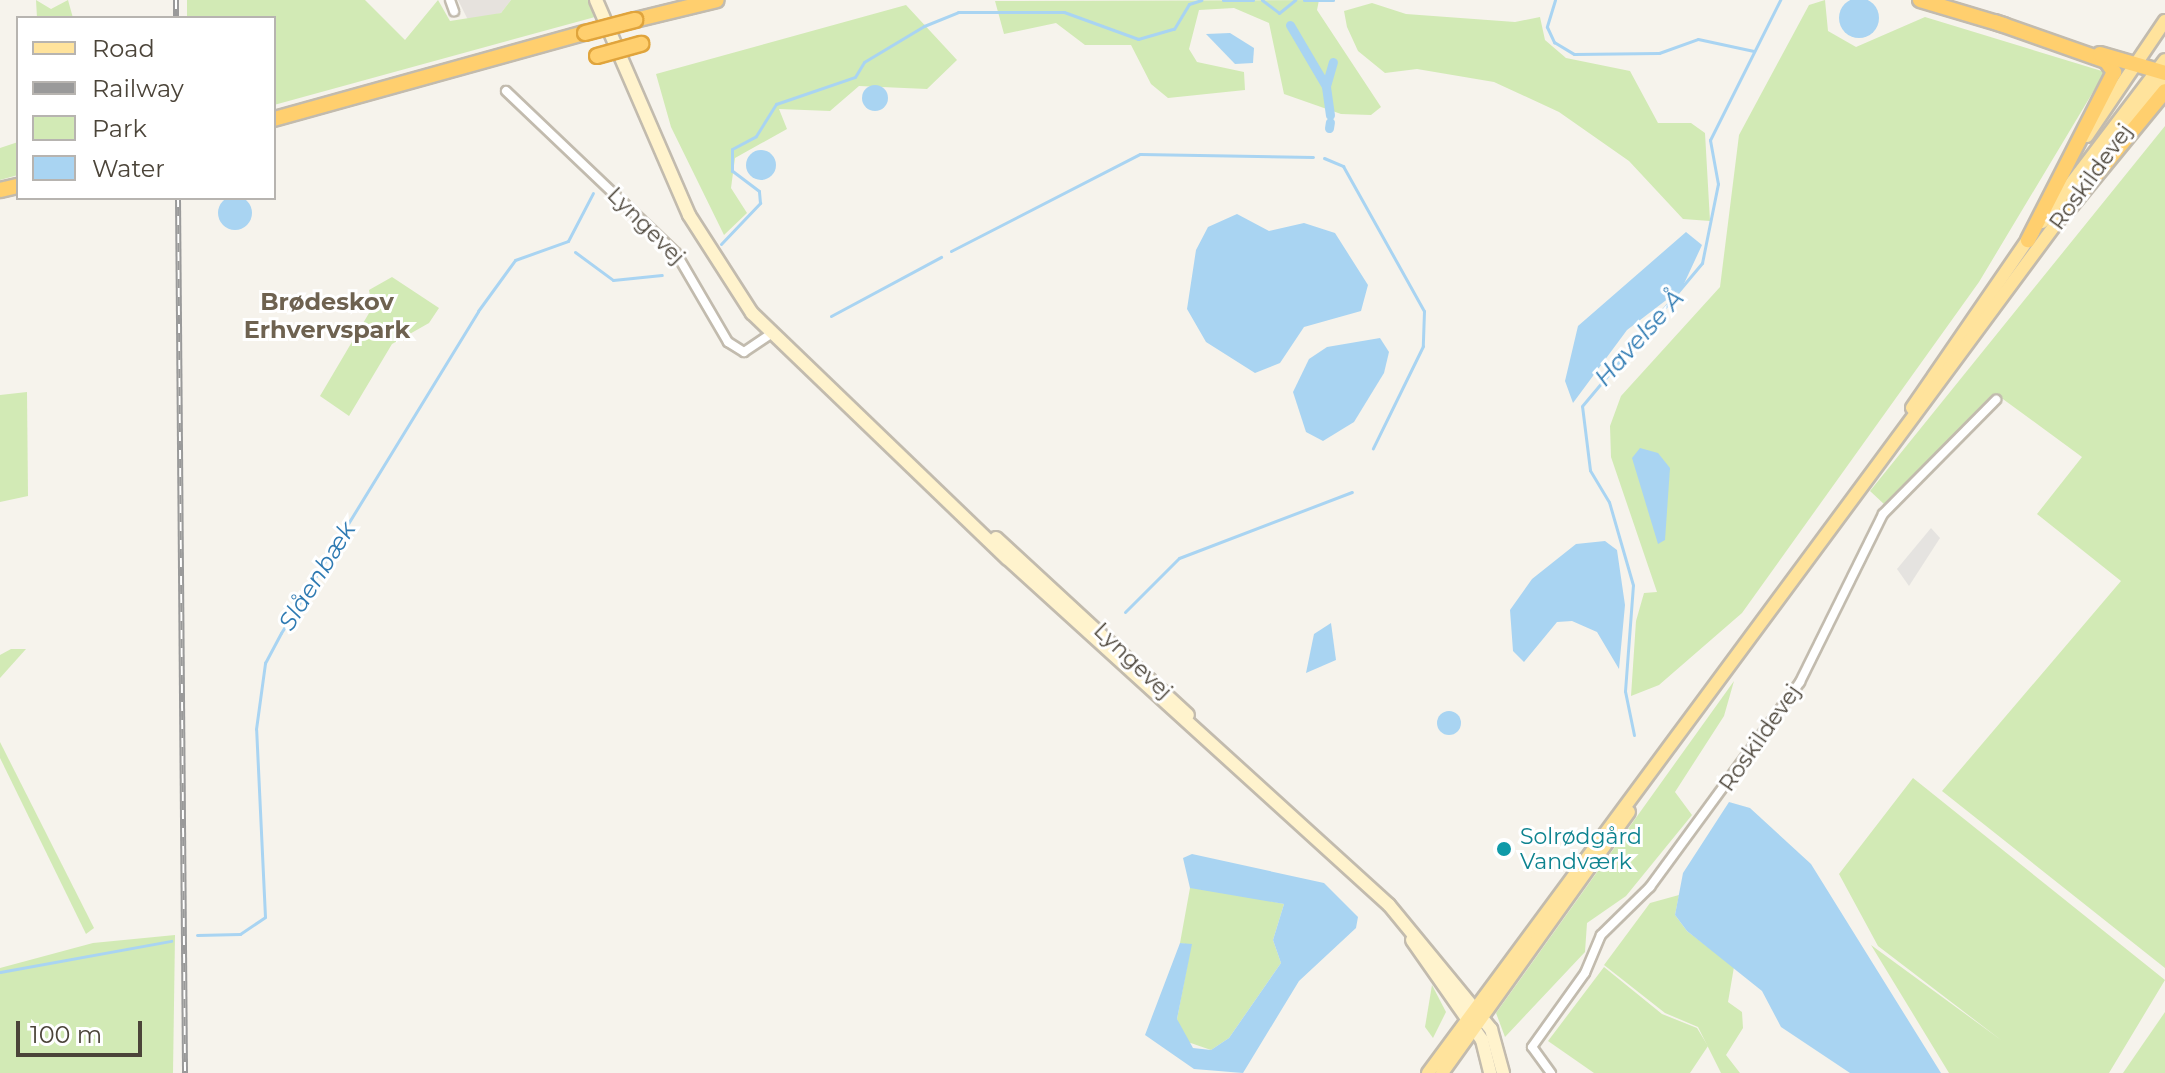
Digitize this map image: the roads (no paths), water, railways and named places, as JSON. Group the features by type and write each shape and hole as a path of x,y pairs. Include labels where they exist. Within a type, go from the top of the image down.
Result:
{"highway":[{"path":"276,118 717,0"},
{"path":"1920,0 2163,70"},
{"path":"1995,22 2106,61 2114,72 2028,240"},
{"path":"597,56 641,44"},
{"path":"2064,214 2165,91"}],"main road":[{"name":"Lyngevej","path":"596,0 689,215 771,334 1374,894 1475,1016"},
{"name":"Roskildevej","path":"1872,471 2028,240 2165,21"},
{"name":"Roskildevej","path":"2028,240 2163,70"},
{"name":"Roskildevej","path":"1475,1016 1872,471 2064,214 2163,70"},
{"name":"Roskildevej","path":"1475,1016 1563,887 1663,758"},
{"path":"1428,1073 1475,1016"},
{"path":"1439,1073 1475,1016"},
{"path":"1475,1016 1490,1073"},
{"path":"1475,1016 1499,1044 1503,1073"}],"street":[{"path":"450,0 454,11"},
{"name":"Lyngevej","path":"506,91 676,253 728,342 744,352 771,334"},
{"name":"Roskildevej","path":"1551,1073 1532,1047 1585,973 1601,935 1658,877 1800,682 1883,514 1996,400"}],"water":[{"path":"1851,-1 1867,-1 1878,10 1878,26 1867,37 1851,37 1840,26 1840,10"},
{"path":"1230,33 1254,48 1253,63 1235,64 1206,34"},
{"path":"875,85 884,89 888,98 884,107 875,111 866,107 862,98 866,89"},
{"path":"761,150 771,155 776,165 771,175 761,180 751,175 746,165 751,155"},
{"path":"224,200 246,200 251,206 251,220 242,229 228,229 219,220 219,206"},
{"path":"1237,214 1269,231 1304,223 1335,233 1368,285 1361,311 1304,327 1280,363 1255,373 1206,342 1187,309 1196,250 1208,227"},
{"path":"1686,232 1702,245 1682,288 1627,330 1573,403 1565,381 1578,326"},
{"path":"1380,338 1389,352 1384,373 1354,422 1323,441 1306,432 1293,392 1309,359 1327,347"},
{"path":"1640,448 1658,453 1670,468 1665,540 1658,544 1632,458"},
{"path":"1605,541 1617,550 1625,605 1619,669 1597,632 1572,621 1557,622 1524,662 1513,651 1510,610 1532,579 1576,544"},
{"path":"1331,623 1336,660 1306,673 1314,634"},
{"path":"1449,711 1460,718 1461,723 1454,734 1449,735 1438,728 1437,723 1444,712"},
{"path":"1729,802 1750,808 1811,864 1941,1073 1850,1073 1781,1027 1762,991 1687,931 1675,915 1683,873"},
{"path":"1192,854 1324,883 1358,917 1356,928 1299,981 1243,1073 1194,1069 1145,1035 1180,943 1192,944 1177,1019 1193,1048 1211,1050 1229,1038 1281,963 1273,940 1284,904 1190,888 1183,858"}],"waterway":[{"name":"Slåenbæk","path":"721,244 760,203 759,191 732,171 732,149 756,136 776,104 855,77 864,62 924,26 958,12 1064,12 1138,39 1174,29 1189,4 1201,0"},
{"name":"Slåenbæk","path":"1223,0 1253,0"},
{"name":"Slåenbæk","path":"1262,0 1279,13 1295,0"},
{"name":"Slåenbæk","path":"1304,0 1333,0"},
{"name":"Slåenbæk","path":"1555,0 1547,27 1554,42 1574,54 1659,53 1698,39 1754,51"},
{"name":"Havelse Å","path":"1634,735 1625,691 1633,585 1609,502 1590,470 1582,406 1702,263 1718,184 1710,140 1780,0"},
{"path":"1290,25 1326,86"},
{"path":"1330,115 1326,86 1333,62"},
{"path":"1329,128 1330,122"},
{"path":"951,251 1140,154 1313,157"},
{"path":"1324,158 1343,166 1424,311 1423,346 1373,448"},
{"name":"Slåenbæk","path":"197,935 240,934 265,917 256,729 265,663 281,633 478,311 515,260 568,241 593,193"},
{"name":"Slåenbæk","path":"575,252 613,280 662,275"},
{"path":"831,316 941,257"},
{"path":"1125,612 1179,558 1352,492"},
{"name":"Slåenbæk","path":"0,972 171,941"}],"railway":[{"path":"176,0 176,16"},
{"path":"178,200 185,1073"}],"place":[{"name":"Solrødgård Vandværk","path":"1504,849"}],"district":[{"name":"Brødeskov Erhvervspark","path":"327,316"}]}
